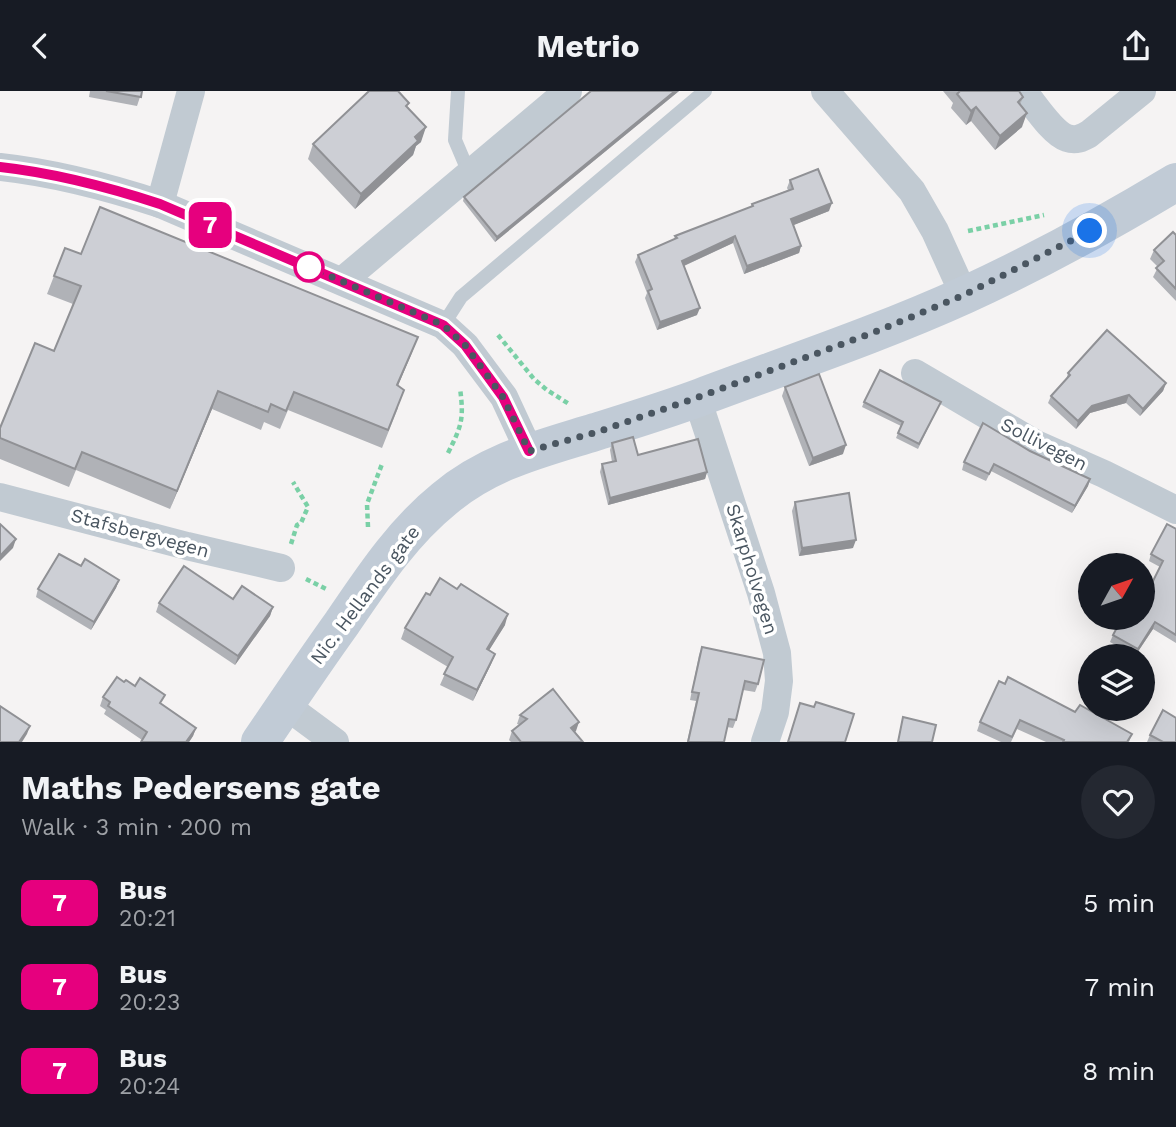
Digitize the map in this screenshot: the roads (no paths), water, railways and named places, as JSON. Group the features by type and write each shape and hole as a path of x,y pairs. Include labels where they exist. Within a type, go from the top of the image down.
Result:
{"main road":[{"path":"529,451 597,432 696,398 880,330 1029,264 1131,210 1176,182"},
{"name":"Nic. Hellands gate","path":"260,742 391,552 423,517 477,475 529,451"}],"street":[{"path":"160,204 191,91"},
{"path":"342,281 568,91"},
{"path":"825,91 912,191 935,231 964,295"},
{"path":"1023,91 1065,138 1081,139 1142,91"},
{"path":"0,167 37,171 116,189 160,204 443,325 465,345 503,397 529,451"},
{"name":"Sollivegen","path":"915,373 1036,444 1176,510"},
{"name":"Skarpholvegen","path":"696,398 761,593 777,653 779,681 775,712 765,742"},
{"name":"Stafsbergvegen","path":"0,497 187,546 285,558"},
{"path":"285,705 335,742"}],"lane":[{"path":"458,91 455,140 469,173"},
{"path":"443,325 461,297 705,91"}]}
